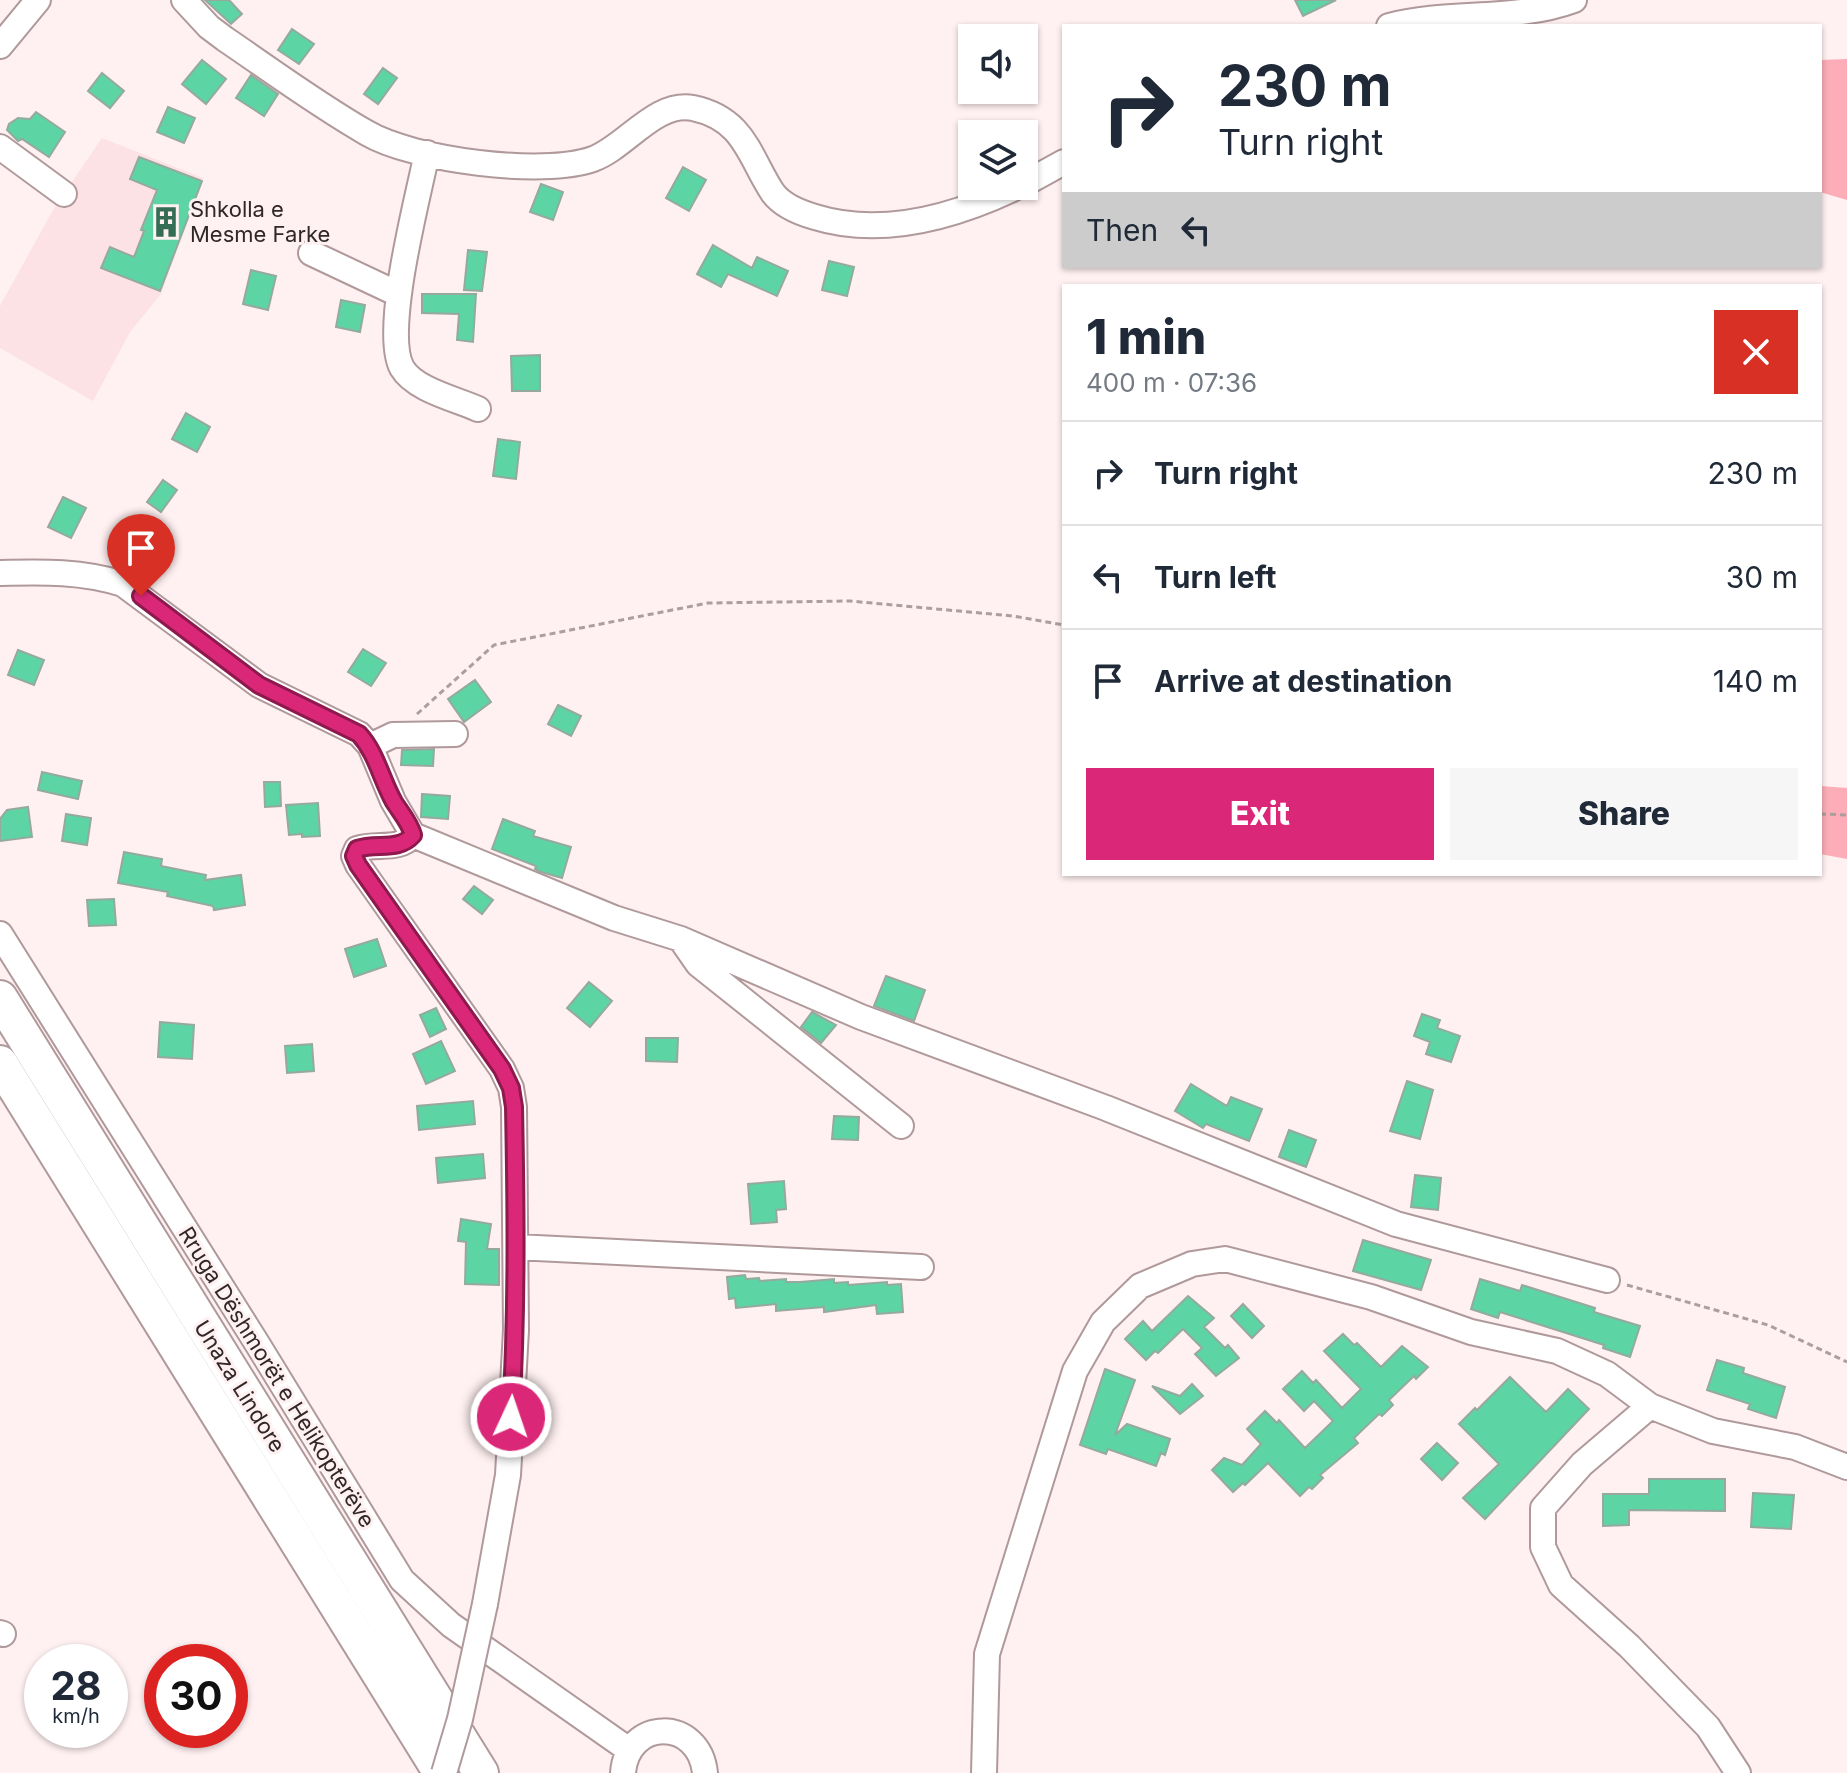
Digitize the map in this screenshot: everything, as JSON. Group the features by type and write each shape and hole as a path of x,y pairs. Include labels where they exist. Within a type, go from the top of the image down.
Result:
{"highway":[{"name":"Unaza Lindore","path":"0,998 481,1773"},
{"name":"Unaza Lindore","path":"0,1063 442,1773"}],"street":[{"path":"0,46 38,0"},
{"path":"184,0 225,39 370,135 427,153 491,165 576,163 593,159 657,117 682,107 709,114 735,129 750,149 773,193 780,201 803,214 857,227 930,218 991,200"},
{"path":"1398,24 1430,17 1512,15 1553,8 1574,0"},
{"path":"0,147 64,194"},
{"path":"427,153 398,294 397,353 403,369 412,379 478,409"},
{"path":"1038,176 1062,163"},
{"path":"311,253 398,294"},
{"path":"0,573 76,573 123,584 259,685 359,734 370,746 393,801 413,835 614,918 681,939 861,1017 1106,1108 1396,1224 1607,1280"},
{"path":"370,746 393,735 455,734"},
{"path":"413,835 407,842 395,846 357,849 354,856 502,1069 511,1088 514,1107 516,1330 508,1475 460,1719 442,1773"},
{"name":"Rruga Dëshmorët e Helikopterëve","path":"0,934 242,1318 402,1580 451,1625 626,1761"},
{"path":"681,939 698,964 901,1126"},
{"path":"516,1247 921,1267"},
{"path":"984,1773 987,1654 1075,1371 1103,1322 1140,1286 1192,1264 1225,1259 1371,1297 1471,1332 1557,1351 1607,1374 1650,1406 1713,1431 1795,1447 1847,1467"},
{"path":"1650,1406 1582,1464 1543,1508 1543,1547 1561,1585 1629,1646 1708,1727 1738,1773"},
{"path":"626,1761 639,1740 650,1733 664,1731 689,1739 698,1749 705,1773"}],"path":[{"path":"393,735 494,645 708,603 850,601 1013,616 1062,625"},
{"path":"1822,814 1847,815"},
{"path":"1607,1280 1768,1325 1847,1362"}],"shaded area":[{"path":"1847,59 1847,200 1822,193 1822,60"},
{"path":"102,138 203,178 161,294 130,332 93,401 0,348 0,306 53,210"},
{"path":"1822,786 1847,788 1847,859 1822,854"}],"building":[{"path":"205,0 229,0 242,14 231,24"},
{"path":"1295,0 1336,0 1303,16"},
{"path":"292,29 314,44 299,64 278,50"},
{"path":"202,60 226,79 206,104 182,84"},
{"path":"383,68 397,78 378,104 364,94"},
{"path":"102,73 124,91 110,108 88,91"},
{"path":"251,75 278,94 264,116 236,98"},
{"path":"168,107 195,118 184,143 157,132"},
{"path":"36,112 65,132 49,157 22,139 18,141 7,130 9,124 18,118 30,119"},
{"name":"Shkolla e Mesme Farke","path":"139,157 202,181 160,291 101,268 110,247 134,257 144,231 141,230 157,190 130,179"},
{"path":"683,167 706,180 689,211 666,198"},
{"path":"541,184 563,192 553,220 530,212"},
{"path":"713,245 752,268 757,257 788,271 777,296 728,274 721,287 697,274"},
{"path":"468,250 487,252 482,291 464,290"},
{"path":"829,261 854,267 847,296 822,290"},
{"path":"251,270 276,276 268,310 243,304"},
{"path":"422,294 476,294 473,342 457,340 459,314 422,313"},
{"path":"341,300 365,305 360,332 336,327"},
{"path":"540,355 540,391 512,391 511,356"},
{"path":"186,413 210,427 197,452 172,439"},
{"path":"498,439 520,442 516,479 493,476"},
{"path":"163,480 177,490 161,512 147,502"},
{"path":"63,497 86,508 71,538 48,527"},
{"path":"363,649 386,663 371,686 348,672"},
{"path":"18,650 44,660 34,685 8,675"},
{"path":"475,680 491,702 464,722 448,699"},
{"path":"558,705 581,716 571,736 548,724"},
{"path":"434,749 433,766 401,765 402,750"},
{"path":"42,772 82,781 78,799 38,790"},
{"path":"264,782 280,782 281,806 265,807"},
{"path":"422,794 450,796 448,819 421,817"},
{"path":"318,803 320,836 289,835 286,805"},
{"path":"28,807 32,837 0,841 0,819 7,810"},
{"path":"66,814 91,818 87,845 62,841"},
{"path":"503,819 535,831 533,836 571,847 562,878 541,872 535,869 536,866 492,849"},
{"path":"124,852 162,859 161,866 206,875 205,880 241,875 245,905 214,910 213,906 167,896 168,892 118,883"},
{"path":"474,886 493,900 482,914 463,899"},
{"path":"114,899 116,925 89,926 87,900"},
{"path":"377,939 386,966 354,977 345,949"},
{"path":"886,976 925,990 914,1021 874,1006"},
{"path":"589,982 612,1001 590,1027 567,1008"},
{"path":"436,1008 446,1029 430,1037 420,1015"},
{"path":"812,1012 836,1025 821,1043 801,1027"},
{"path":"1422,1014 1440,1020 1437,1028 1460,1036 1451,1062 1426,1054 1430,1042 1414,1036"},
{"path":"160,1022 194,1025 192,1059 158,1057"},
{"path":"646,1038 678,1038 677,1062 646,1061"},
{"path":"441,1041 455,1071 426,1084 413,1054"},
{"path":"312,1044 314,1071 287,1073 285,1046"},
{"path":"1407,1081 1433,1090 1420,1139 1390,1131"},
{"path":"1191,1084 1227,1106 1231,1097 1262,1109 1249,1141 1206,1124 1203,1128 1175,1111"},
{"path":"473,1101 475,1124 419,1130 417,1106"},
{"path":"834,1116 859,1117 858,1140 832,1139"},
{"path":"1289,1130 1316,1140 1306,1167 1279,1157"},
{"path":"483,1154 485,1178 438,1183 436,1158"},
{"path":"1415,1175 1441,1178 1438,1210 1411,1207"},
{"path":"784,1181 786,1209 776,1210 777,1222 751,1224 748,1184"},
{"path":"461,1219 491,1224 487,1249 499,1249 499,1285 465,1284 466,1242 458,1241"},
{"path":"1363,1240 1431,1260 1421,1290 1353,1271"},
{"path":"745,1275 746,1279 759,1278 760,1281 834,1279 834,1283 848,1282 848,1285 901,1284 903,1312 877,1314 876,1305 824,1312 824,1307 776,1311 776,1304 736,1308 735,1298 729,1299 727,1277"},
{"path":"1480,1279 1520,1291 1522,1285 1640,1326 1630,1357 1603,1348 1604,1345 1500,1312 1498,1318 1471,1309"},
{"path":"1188,1296 1214,1318 1204,1327 1225,1348 1228,1345 1239,1358 1216,1376 1195,1354 1202,1348 1183,1329 1146,1360 1125,1339 1143,1321 1152,1331"},
{"path":"1243,1304 1264,1326 1252,1338 1231,1316"},
{"path":"1343,1334 1381,1367 1402,1346 1428,1367 1389,1400 1393,1405 1354,1438 1358,1443 1320,1475 1323,1478 1312,1489 1309,1487 1300,1496 1268,1463 1233,1492 1212,1470 1224,1458 1242,1465 1261,1444 1247,1429 1265,1411 1277,1423 1279,1420 1305,1448 1333,1421 1314,1401 1304,1411 1283,1389 1302,1371 1313,1383 1316,1380 1342,1408 1361,1389 1324,1351"},
{"path":"1717,1360 1744,1368 1743,1373 1785,1387 1776,1418 1748,1409 1750,1404 1707,1390"},
{"path":"1105,1369 1135,1380 1115,1435 1127,1424 1170,1439 1165,1455 1161,1453 1156,1466 1108,1449 1106,1454 1080,1445"},
{"path":"1510,1377 1546,1412 1568,1389 1589,1409 1485,1519 1463,1498 1499,1464 1459,1424"},
{"path":"1192,1384 1203,1396 1180,1414 1152,1386 1180,1396"},
{"path":"1437,1443 1458,1463 1442,1480 1421,1459"},
{"path":"1649,1479 1725,1479 1725,1511 1629,1510 1629,1525 1603,1526 1603,1494 1649,1494"},
{"path":"1753,1493 1794,1495 1791,1529 1751,1527"}],"place":[{"name":"Shkolla e Mesme Farke","path":"166,222"}],"route":[{"path":"141,596 259,685 359,734 370,746 393,801 411,828 413,835 407,842 395,846 366,846 357,849 354,856 502,1069 511,1088 514,1107 516,1330 511,1417"}]}
